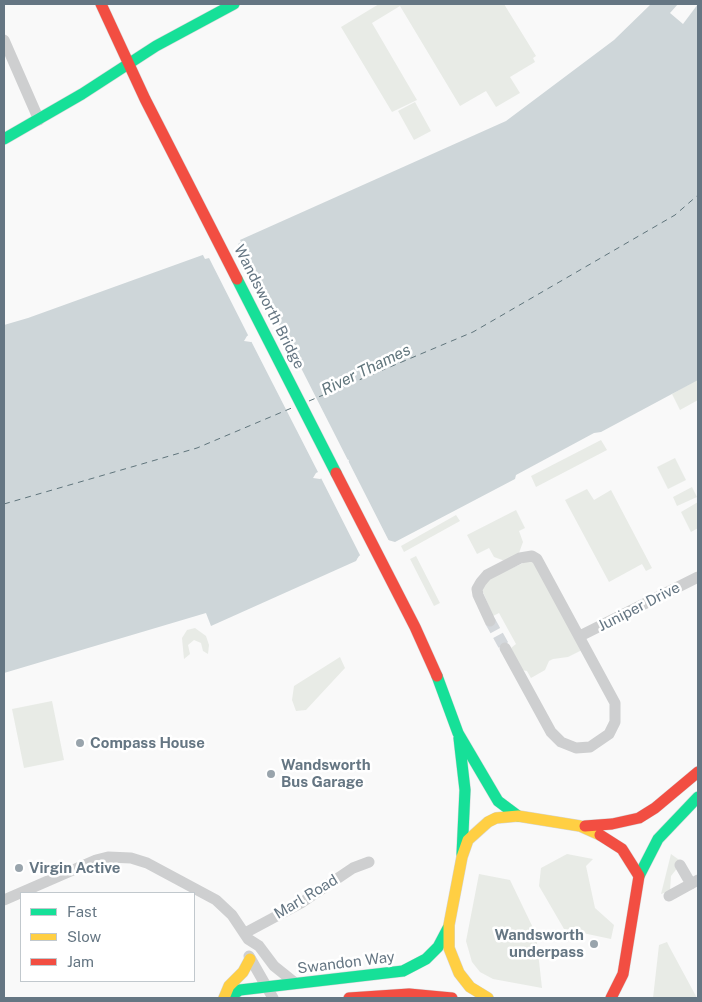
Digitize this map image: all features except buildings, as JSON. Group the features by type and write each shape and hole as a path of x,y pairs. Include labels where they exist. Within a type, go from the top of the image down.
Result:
{"main road":[{"name":"Wandsworth Bridge","path":"101,4 145,99 396,588 426,650 458,733"},
{"path":"4,139 40,120 156,46 234,4"},
{"path":"458,733 498,801 518,816"},
{"path":"458,733 465,790 462,856 449,925 449,948 459,973 470,987 488,998"},
{"path":"462,856 468,840 480,827 496,818 518,816 580,826 612,824 639,818 655,808 698,772"},
{"path":"626,996 623,974 639,876 658,839 698,797"},
{"path":"580,826 616,843 627,855 639,876"},
{"name":"Swandon Way","path":"228,998 240,990 270,993 297,984 392,974 413,968 438,947 449,925"},
{"path":"224,998 229,986 243,972 250,959"},
{"path":"611,998 623,974"},
{"path":"349,998 408,994 452,998"}],"street":[{"path":"4,40 40,120"},
{"name":"Juniper Drive","path":"490,621 478,596 477,589 480,582 486,575 520,558 532,556 541,563 616,709 614,722 609,734 590,747 570,747 555,738 524,686 505,648"},
{"name":"Juniper Drive","path":"580,636 698,577"},
{"path":"22,892 96,860 108,857 131,858 147,863 216,900 232,915 246,936 259,946 281,973 297,984"},
{"name":"Marl Road","path":"246,936 301,903 353,868 369,862"},
{"path":"670,896 694,882 680,865"},
{"path":"4,900 20,893"},
{"path":"246,936 250,959 270,993"}],"shaded area":[{"path":"379,4 504,4 536,56 533,58 535,62 510,77 520,93 496,107 486,91 460,106 400,6 372,23 417,100 392,112 341,27"},
{"path":"415,102 431,131 414,140 398,111"},
{"path":"698,379 698,400 680,410 672,394"},
{"path":"601,440 607,450 536,487 531,476"},
{"path":"675,458 686,480 668,489 657,467"},
{"path":"692,487 697,497 677,506 673,497"},
{"path":"587,489 594,500 611,490 652,568 646,571 642,564 609,582 565,500"},
{"path":"698,502 698,528 691,532 681,512"},
{"path":"516,510 525,528 519,531 523,542 519,553 505,561 494,557 489,548 477,554 467,535"},
{"path":"456,515 460,521 404,552 401,546"},
{"path":"416,556 440,603 434,606 410,559"},
{"path":"528,561 534,563 582,650 568,657 549,661 545,670 531,678 527,671 522,670 511,648 516,644 499,613 493,616 483,592 483,587 491,577"},
{"path":"195,628 206,636 209,645 208,654 203,651 201,643 194,640 188,645 190,654 184,659 182,638 187,630"},
{"path":"340,657 345,668 306,710 296,711 292,700 294,686"},
{"path":"52,701 64,760 24,768 12,709"},
{"path":"567,854 593,859 586,866 595,908 614,925 611,939 564,929 539,886 541,868"},
{"path":"671,854 682,862 671,876 670,891 661,894"},
{"path":"479,874 510,880 536,934 542,988 493,979 480,972 472,962 466,941"},
{"path":"667,942 697,998 653,998 659,945"}],"water":[{"name":"River Thames","path":"651,4 698,4 698,380 601,432 594,433 516,475 515,479 395,542 388,540 359,556 356,561 211,626 206,613 4,673 4,325 222,248 506,121 614,40","holes":["275,322 280,322 278,328 251,342 244,341 247,336","344,459 349,460 347,465 320,479 313,478 316,473"]}],"pier":[{"path":"678,4 698,4 683,24 670,13"},
{"path":"239,238 241,242 238,244 390,543 392,542 394,545 389,543 360,558 358,562 357,559 361,557 320,476 346,461 319,474 250,339 277,324 249,337 209,258 205,259 202,253 205,250"}],"ferry route":[{"path":"309,401 473,332 675,215 698,195"},
{"path":"4,504 197,448 294,407"}],"tunnel":[{"path":"490,621 505,648"}],"traffic: fast":[{"path":"4,139 82,94 156,46 234,4"},
{"path":"237,279 336,473"},
{"path":"437,676 458,733 498,801 518,816"},
{"path":"459,738 465,790 462,854"},
{"path":"639,876 658,839 698,797"},
{"path":"228,998 240,990 403,971 426,959 438,947 448,928"}],"traffic: slow":[{"path":"488,998 470,987 459,973 449,948 449,925 462,857 468,840 488,822 496,818 518,816 580,826 600,835"},
{"path":"224,998 229,986 243,972 250,959"}],"traffic: jam":[{"path":"101,4 145,99 237,279"},
{"path":"336,473 415,627 437,676"},
{"path":"585,826 612,824 639,818 655,808 698,772"},
{"path":"600,835 622,849 639,876 623,974 611,998"},
{"path":"349,998 409,994 452,998"}],"place":[{"name":"Compass House","path":"80,743"},
{"name":"Wandsworth Bus Garage","path":"271,774"},
{"name":"Virgin Active","path":"19,868"},
{"name":"Wandsworth underpass","path":"594,944"}]}
